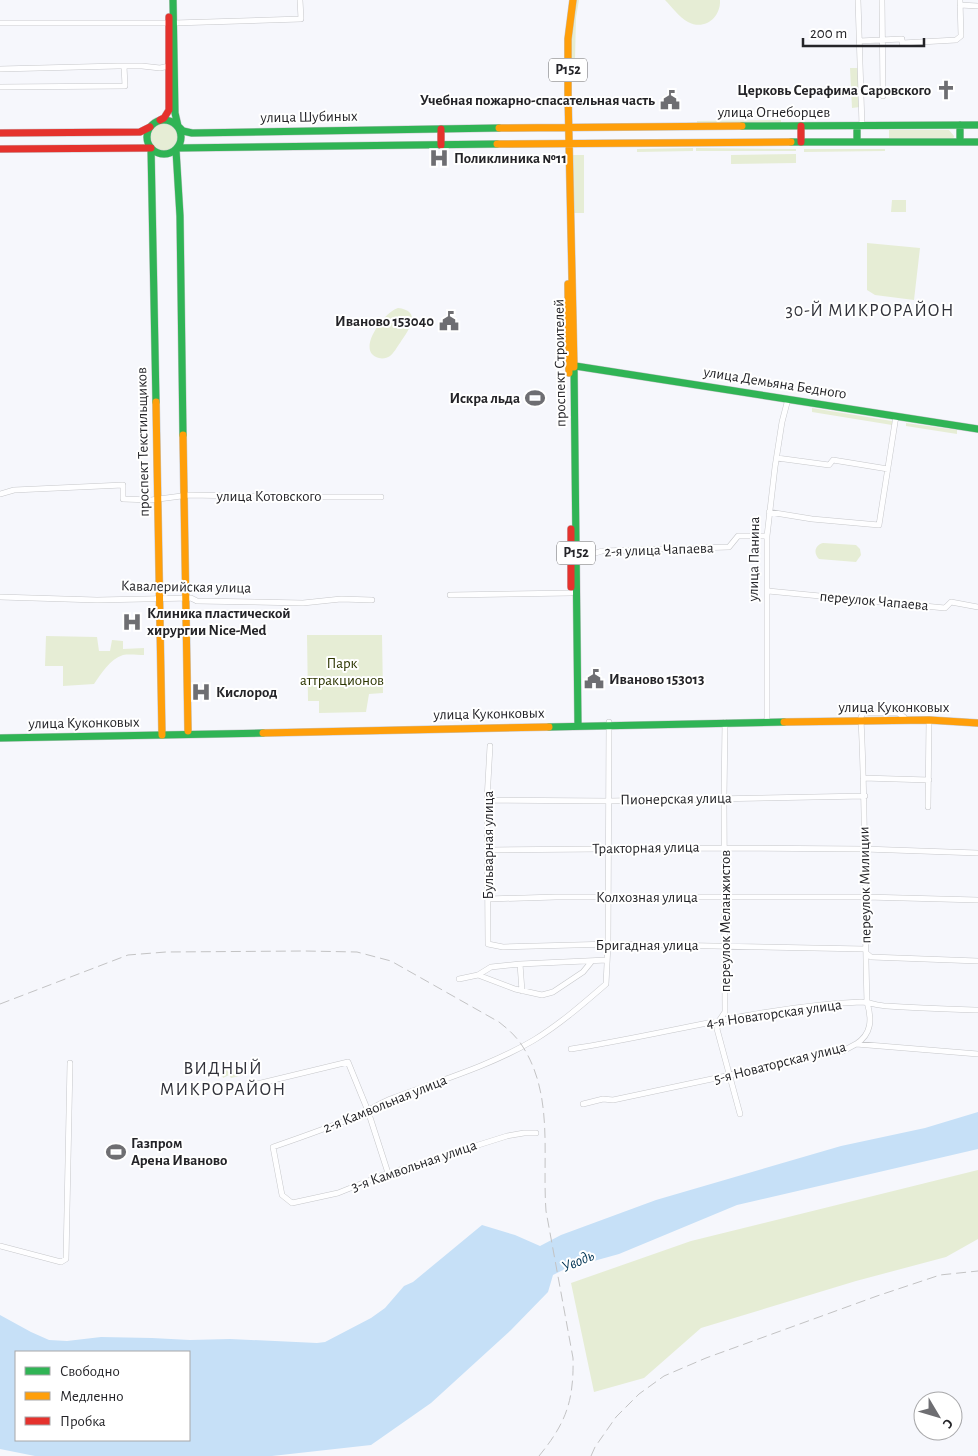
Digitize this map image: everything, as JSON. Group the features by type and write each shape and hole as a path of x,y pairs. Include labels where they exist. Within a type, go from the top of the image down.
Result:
{"main road":[{"path":"169,0 175,113 182,136 177,149 180,216 186,598 187,718 185,731"},
{"path":"0,133 138,132 146,130 164,118 169,110 169,66 173,0"},
{"name":"проспект Строителей","path":"567,127 564,40 569,0"},
{"name":"проспект Строителей","path":"574,0 568,40 567,143 576,724"},
{"path":"160,120 168,120 178,126"},
{"name":"улица Огнеборцев","path":"567,127 978,125"},
{"name":"улица Шубиных","path":"178,126 183,131 192,133 567,127"},
{"path":"801,126 801,142"},
{"path":"857,142 859,126"},
{"path":"960,126 960,142"},
{"path":"150,127 147,136 151,148"},
{"path":"441,129 441,145"},
{"name":"улица Огнеборцев","path":"567,143 978,142"},
{"name":"улица Шубиных","path":"177,149 567,143"},
{"path":"0,150 151,148 162,154 171,153 177,149"},
{"name":"проспект Текстильщиков","path":"151,148 162,733"},
{"name":"улица Демьяна Бедного","path":"571,365 978,429"},
{"name":"улица Куконковых","path":"609,724 904,717 978,722"},
{"name":"улица Куконковых","path":"861,719 978,722"},
{"name":"улица Куконковых","path":"0,734 173,733 767,721"},
{"name":"улица Куконковых","path":"173,733 185,731 439,727"},
{"name":"улица Куконковых","path":"0,738 162,733"}],"street":[{"path":"0,23 171,23 301,19 300,0"},
{"path":"858,0 859,126"},
{"path":"882,0 883,96"},
{"path":"859,41 902,39 902,43 956,40 961,36 960,3 978,6"},
{"path":"0,87 125,86 124,66"},
{"path":"0,69 124,66 160,68 169,66"},
{"name":"улица Панина","path":"767,721 768,512 782,422 788,399"},
{"path":"768,512 812,519 879,524 896,416"},
{"path":"777,458 829,465 833,460 888,469"},
{"name":"улица Котовского","path":"0,494 14,490 123,485 123,500 158,500 197,495 381,497"},
{"name":"2-я улица Чапаева","path":"574,559 602,551 730,547 738,536 767,536"},
{"name":"переулок Чапаева","path":"768,591 946,608 951,602 978,607"},
{"path":"450,595 574,593"},
{"name":"Кавалерийская улица","path":"0,597 97,600 191,598 197,601 303,602 341,599 372,600"},
{"name":"переулок Милиции","path":"856,1044 869,1031 865,951 865,796 861,719"},
{"path":"928,807 929,720"},
{"name":"переулок Меланжистов","path":"725,722 725,1012 719,1021 717,1029 740,1114"},
{"path":"459,979 478,975 491,967 607,960 609,724"},
{"name":"Бульварная улица","path":"488,944 487,800 490,746"},
{"path":"863,778 928,780"},
{"name":"Пионерская улица","path":"487,800 609,801 865,796"},
{"name":"Тракторная улица","path":"488,850 724,848 864,849 978,853"},
{"name":"Колхозная улица","path":"489,899 556,897 866,897 978,900"},
{"name":"Бригадная улица","path":"488,944 503,947 608,944 724,946 865,951 871,957 978,961"},
{"name":"2-я Камвольная улица","path":"292,1203 282,1195 273,1147 325,1130 390,1099 430,1086 532,1041 567,1017 606,984 607,960"},
{"path":"478,975 522,991 542,995 553,992 583,972 592,961"},
{"path":"520,964 522,991"},
{"name":"4-я Новаторская улица","path":"571,1049 616,1042 759,1013 811,1006 867,1002 884,1006 978,1010"},
{"name":"5-я Новаторская улица","path":"583,1104 603,1098 613,1100 730,1076 843,1051 856,1044 978,1054"},
{"path":"257,1084 348,1062 368,1111 388,1173"},
{"path":"0,1246 61,1262 66,1260 70,1064"},
{"name":"3-я Камвольная улица","path":"292,1203 338,1193 388,1173 393,1174 402,1169 507,1136 536,1133"}],"green space":[{"path":"576,0 579,0 576,18 575,59 572,59 572,31"},
{"path":"665,0 720,0 720,6 711,21 700,25 685,20"},
{"path":"850,68 858,68 860,107 852,108"},
{"path":"781,120 781,123 697,124 697,121"},
{"path":"165,123 175,127 179,137 175,147 165,151 155,147 151,137 155,127"},
{"path":"889,130 949,130 954,136 953,140 889,142"},
{"path":"693,148 693,151 637,152 637,149"},
{"path":"696,148 796,149 796,151 696,151"},
{"path":"804,149 885,149 885,151 804,152"},
{"path":"796,154 796,163 731,164 731,155"},
{"path":"572,155 584,155 584,213 572,213"},
{"path":"892,200 906,200 906,212 891,212"},
{"path":"867,243 920,248 914,300 875,295 867,290"},
{"path":"398,308 410,313 412,317 409,328 390,356 379,358 372,354 370,348 374,332 386,316"},
{"path":"812,408 892,421 892,425 812,412"},
{"path":"906,423 957,430 957,434 906,426"},
{"path":"823,543 856,545 860,549 861,555 856,562 819,559 816,550"},
{"name":"Парк аттракционов","path":"307,635 382,635 383,693 369,694 366,712 319,713 319,701 308,701"},
{"path":"46,636 97,637 99,651 110,651 112,640 123,641 123,649 144,648 144,655 123,655 118,657 106,667 94,684 63,686 63,666 45,666"},
{"path":"241,1066 243,1075 231,1078 229,1075 223,1078 221,1072 227,1069 228,1072"},
{"path":"978,1170 978,1239 946,1257 856,1281 701,1328 644,1378 594,1392 571,1283 691,1241"}],"water":[{"name":"Уводь","path":"978,1112 978,1149 737,1205 619,1254 565,1269 553,1275 548,1292 511,1330 431,1403 371,1445 272,1456 35,1456 0,1449 0,1315 49,1340 67,1341 101,1337 325,1342 371,1318 385,1308 404,1286 413,1282 482,1225 515,1235 540,1246 561,1235 656,1200 841,1146 925,1128"}],"railway":[{"path":"0,1004 128,955 166,952 357,952 391,961 506,1027 523,1047 533,1066 539,1086 545,1127 546,1211 573,1358 572,1387 566,1411 556,1433 539,1456"},
{"path":"591,1456 616,1417 639,1394 664,1376 706,1358 877,1296 940,1275 978,1271"}],"traffic: fast":[{"path":"173,0 175,113 178,126"},
{"path":"164,120 171,121 176,125 180,130 181,137 180,144 176,149 171,153 164,154 157,153 152,149 148,144 147,137 148,130 152,125 157,121 164,120"},
{"path":"960,125 960,142"},
{"path":"742,126 978,125"},
{"path":"857,126 857,142"},
{"path":"179,127 183,131 192,133 499,128"},
{"path":"791,142 978,142"},
{"path":"178,148 497,144"},
{"path":"151,148 156,402"},
{"path":"176,150 180,216 183,435"},
{"path":"569,365 978,429"},
{"path":"574,367 578,726"},
{"path":"549,727 784,722"},
{"path":"0,738 263,733"}],"traffic: slow":[{"path":"573,0 568,39 568,94 574,367"},
{"path":"499,128 742,126"},
{"path":"497,144 791,142"},
{"path":"568,284 569,373"},
{"path":"156,402 162,735"},
{"path":"183,435 188,731"},
{"path":"784,722 929,720 978,723"},
{"path":"263,733 549,727"}],"traffic: jam":[{"path":"160,120 164,118 169,110 169,17"},
{"path":"801,126 801,142"},
{"path":"0,133 140,132 150,127"},
{"path":"441,129 441,145"},
{"path":"0,149 151,148"},
{"path":"571,529 571,587"}],"place":[{"name":"Церковь Серафима Саровского","path":"946,90"},
{"name":"Учебная пожарно-спасательная часть","path":"670,100"},
{"name":"Поликлиника №11","path":"439,158"},
{"name":"Иваново 153040","path":"449,321"},
{"name":"Искра льда","path":"535,398"},
{"name":"Клиника пластической хирургии Nice-Med","path":"132,622"},
{"name":"Иваново 153013","path":"594,679"},
{"name":"Кислород","path":"201,692"},
{"name":"Газпром Арена Иваново","path":"116,1152"}],"district":[{"name":"30-Й МИКРОРАЙОН","path":"870,311"},
{"name":"ВИДНЫЙ МИКРОРАЙОН","path":"223,1079"}]}
